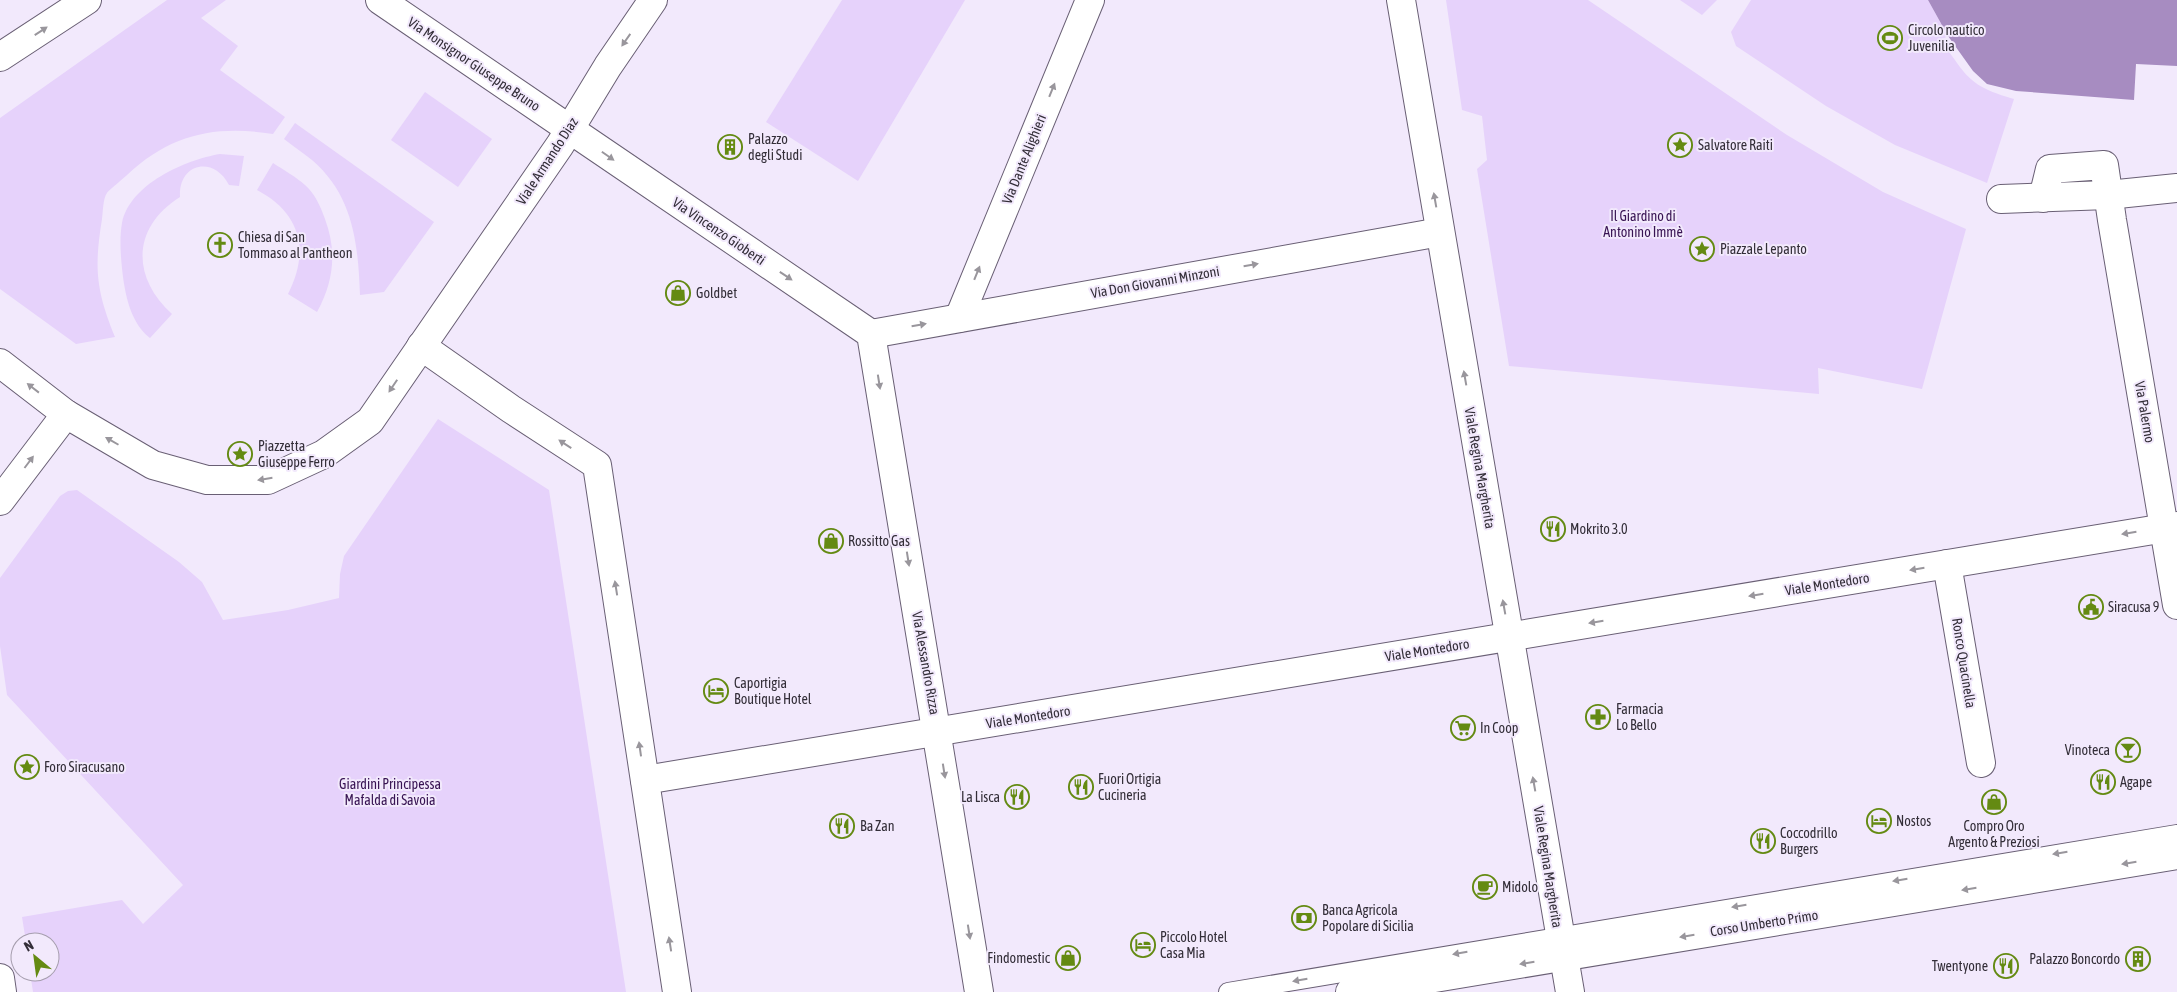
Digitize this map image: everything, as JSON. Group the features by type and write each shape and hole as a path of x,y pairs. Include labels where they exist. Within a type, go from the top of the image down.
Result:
{"street":[{"path":"0,57 87,0"},
{"name":"Via Monsignor Giuseppe Bruno","path":"380,0 568,128"},
{"name":"Viale Armando Diaz","path":"0,363 66,414 152,465 207,480 268,480 324,454 370,421 560,145 568,128 608,66 654,0"},
{"name":"Via Dante Alighieri","path":"959,318 1090,0"},
{"name":"Viale Regina Margherita","path":"1401,0 1570,992"},
{"name":"Via Vincenzo Gioberti","path":"568,128 871,334"},
{"path":"2001,199 2043,198 2110,207 2148,190 2177,188"},
{"name":"Via Palermo","path":"2110,207 2170,527 2177,605"},
{"name":"Via Don Giovanni Minzoni","path":"871,334 1440,232"},
{"name":"Via Alessandro Rizza","path":"871,334 979,992"},
{"path":"421,346 511,409 597,465 677,992"},
{"path":"0,501 66,414"},
{"name":"Viale Montedoro","path":"645,780 2170,527"},
{"name":"Ronco Quacinella","path":"1947,564 1980,763"},
{"name":"Corso Umberto Primo","path":"1350,992 1562,946 2177,855"},
{"path":"0,978 2,992"}],"lane":[{"path":"1228,992 1562,946 2177,834"}],"green space":[{"path":"167,0 226,0 201,18 238,46 220,70 285,117 273,134 252,131 213,132 177,142 160,150 144,161 108,192 103,205 98,252 98,279 104,306 115,337 76,344 0,289 0,118"},
{"path":"842,0 965,0 858,181 766,122"},
{"name":"Il Giardino di Antonino Immè","path":"1446,0 1588,0 1787,135 1883,192 1966,229 1922,389 1818,368 1819,394 1509,366 1477,169 1487,160 1482,116 1462,110"},
{"path":"1680,0 1717,0 1702,15"},
{"path":"1751,0 1928,0 1948,36 1941,40 1964,72 1987,90 2014,99 1987,183 1895,145 1826,106 1736,46 1731,32"},
{"path":"425,92 492,139 458,187 391,140"},
{"path":"295,123 434,222 384,292 360,295 355,240 345,205 337,189 326,174 312,160 284,139"},
{"path":"220,154 244,156 239,186 229,185 215,169 198,167 191,170 181,185 180,197 164,209 153,223 146,237 143,253 144,269 149,284 159,300 172,314 150,338 134,318 124,285 121,236 122,223 127,209 147,186 161,176 191,162"},
{"path":"273,163 298,179 312,193 329,231 332,266 327,289 317,312 288,294 299,263 297,235 292,222 284,210 272,199 257,190"},
{"name":"Giardini Principessa Mafalda di Savoia","path":"438,419 549,490 626,992 33,992 32,982 60,982 60,932 24,932 22,917 122,900 143,924 183,885 7,695 0,646 0,578 60,496 68,491 77,490 179,562 202,582 223,620 288,610 339,598 340,574 344,556"}],"shaded area":[{"path":"1928,0 2177,0 2177,66 2136,64 2134,100 2016,91 1987,84 1973,71 1948,36"}],"place":[{"name":"Circolo nautico Juvenilia","path":"1890,38"},
{"name":"Salvatore Raiti","path":"1680,145"},
{"name":"Palazzo degli Studi","path":"730,147"},
{"name":"Chiesa di San Tommaso al Pantheon","path":"220,245"},
{"name":"Piazzale Lepanto","path":"1702,249"},
{"name":"Goldbet","path":"678,293"},
{"name":"Piazzetta Giuseppe Ferro","path":"240,454"},
{"name":"Mokrito 3.0","path":"1553,529"},
{"name":"Rossitto Gas","path":"831,541"},
{"name":"Siracusa 9","path":"2091,607"},
{"name":"Caportigia Boutique Hotel","path":"716,691"},
{"name":"Farmacia Lo Bello","path":"1598,717"},
{"name":"In Coop","path":"1463,728"},
{"name":"Vinoteca","path":"2128,750"},
{"name":"Foro Siracusano","path":"27,767"},
{"name":"Agape","path":"2103,782"},
{"name":"Fuori Ortigia Cucineria","path":"1081,787"},
{"name":"La Lisca","path":"1017,797"},
{"name":"Compro Oro Argento & Preziosi","path":"1994,802"},
{"name":"Nostos","path":"1879,821"},
{"name":"Ba Zan","path":"842,826"},
{"name":"Coccodrillo Burgers","path":"1763,841"},
{"name":"Midolo","path":"1485,887"},
{"name":"Banca Agricola Popolare di Sicilia","path":"1304,918"},
{"name":"Piccolo Hotel Casa Mia","path":"1143,945"},
{"name":"Findomestic","path":"1068,958"},
{"name":"Palazzo Boncordo","path":"2138,959"},
{"name":"Twentyone","path":"2006,966"}]}
